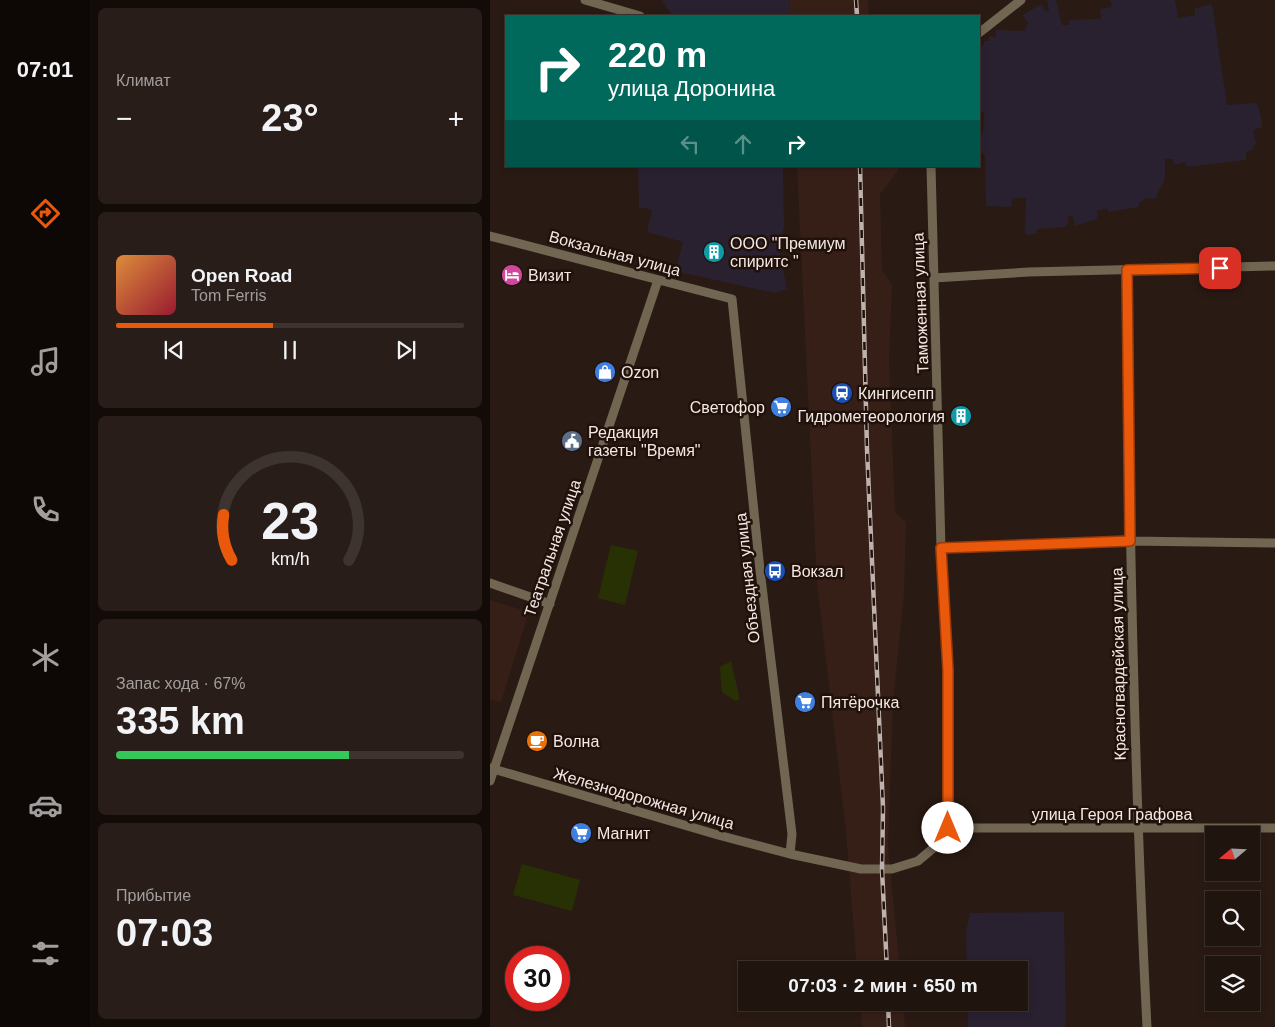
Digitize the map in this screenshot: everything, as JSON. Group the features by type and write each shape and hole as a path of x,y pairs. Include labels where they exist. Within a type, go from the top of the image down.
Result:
{"street":[{"path":"585,0 637,15"},
{"path":"980,32 1021,0"},
{"name":"Таможенная улица","path":"931,167 941,548 948,670 948,828"},
{"name":"Вокзальная улица","path":"490,236 732,299"},
{"path":"934,278 1029,272 1275,266"},
{"name":"Красногвардейская улица","path":"1127,270 1130,541 1137,829 1147,1027"},
{"name":"Театральная улица","path":"490,781 492,768 550,604 658,280"},
{"name":"Объездная улица","path":"732,299 760,570 792,834 790,854"},
{"path":"941,548 1130,541 1275,543"},
{"path":"490,583 550,604"},
{"name":"Железнодорожная улица","path":"492,768 718,835 790,854 861,868 892,869 918,861 937,846 948,828"},
{"name":"улица Героя Графова","path":"948,828 1275,828"}],"shaded area":[{"path":"662,0 789,0 790,15 672,15"},
{"path":"789,0 868,0 869,15 790,15"},
{"path":"1047,0 1056,0 1062,25 1069,25 1069,20 1101,19 1100,9 1112,7 1110,0 1175,0 1178,18 1195,15 1195,8 1212,4 1227,105 1257,103 1262,121 1262,127 1253,130 1256,143 1252,150 1246,152 1246,160 1187,167 1185,162 1174,165 1173,159 1165,159 1165,178 1155,199 1147,198 1139,203 1139,207 1108,212 1107,208 1097,211 1097,219 1075,226 1073,216 1068,217 1068,224 1065,227 1037,229 1036,234 1025,235 1026,198 1013,198 1011,207 986,206 985,154 980,154 980,133 983,132 984,112 980,112 980,44 984,45 984,41 989,41 989,36 996,37 996,30 1024,31 1028,23 1023,15 1041,4 1046,12 1049,11"},
{"path":"638,167 783,167 784,227 779,248 787,289 774,293 675,271 683,242 647,232 652,210 639,207"},
{"path":"797,167 898,167 898,171 880,194 882,270 892,285 889,361 895,512 906,522 904,594 893,702 888,847 899,961 856,961 846,831 817,582"},
{"path":"490,600 529,612 501,702 490,699"},
{"path":"1064,912 1066,1027 968,1027 967,1011 1028,1011 1028,961 967,961 966,932 970,913"},
{"path":"861,1011 904,1011 905,1027 862,1027"}],"green space":[{"path":"611,545 638,551 625,605 598,598"},
{"path":"731,661 739,696 739,700 735,701 722,692 720,667"},
{"path":"522,864 580,880 572,911 513,895"}],"railway":[{"path":"856,0 857,15"},
{"path":"860,167 867,449 883,808 882,870 887,961"},
{"path":"888,1011 889,1027"}],"place":[{"name":"ООО \"Премиум спиритс \"","path":"714,252"},
{"name":"Визит","path":"512,275"},
{"name":"Ozon","path":"605,372"},
{"name":"Кингисепп","path":"842,393"},
{"name":"Светофор","path":"781,407"},
{"name":"Гидрометеорология","path":"961,416"},
{"name":"Редакция газеты \"Время\"","path":"572,441"},
{"name":"Вокзал","path":"775,571"},
{"name":"Пятёрочка","path":"805,702"},
{"name":"Волна","path":"537,741"},
{"name":"Магнит","path":"581,833"}],"route":[{"path":"948,828 948,670 941,548 1130,541 1127,270 1220,268"}]}
